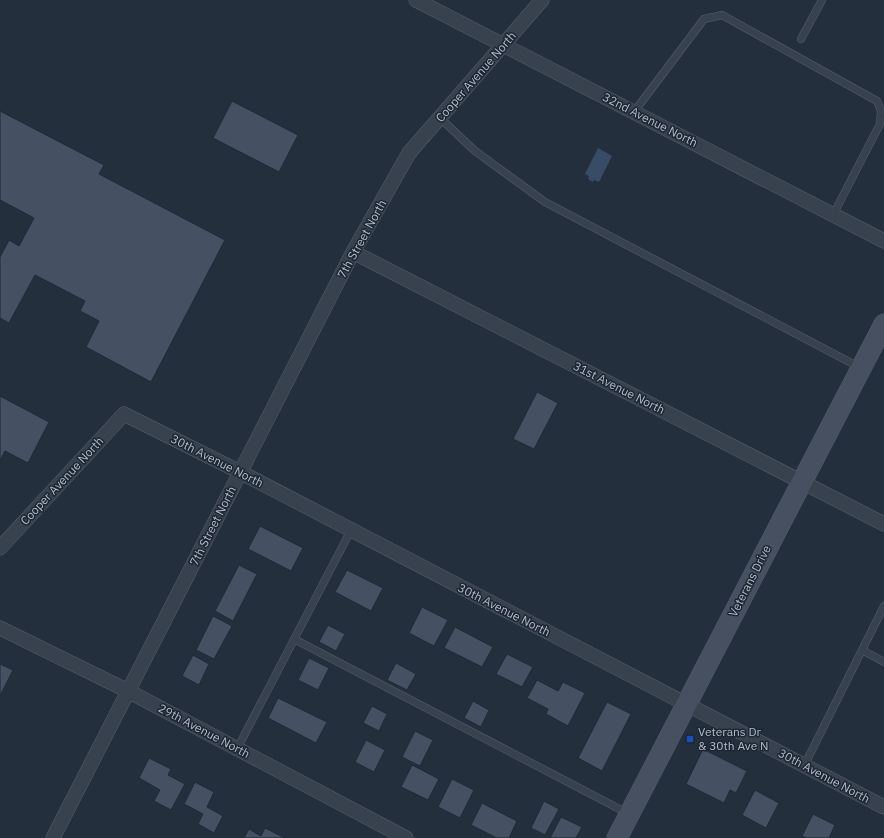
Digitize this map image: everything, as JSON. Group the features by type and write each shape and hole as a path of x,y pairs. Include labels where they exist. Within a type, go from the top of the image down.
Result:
{"main road":[{"name":"Veterans Drive","path":"617,838 884,324"}],"street":[{"name":"32nd Avenue North","path":"416,0 884,241"},
{"name":"Cooper Avenue North","path":"410,153 542,0"},
{"name":"7th Street North","path":"53,838 353,252 410,153"},
{"name":"31st Avenue North","path":"353,252 884,524"},
{"name":"Cooper Avenue North","path":"0,548 124,414"},
{"name":"30th Avenue North","path":"124,414 240,472 884,807"},
{"name":"29th Avenue North","path":"0,628 128,691 406,838"}],"lane":[{"path":"801,39 822,0"},
{"path":"634,112 704,19 722,15 877,101 881,111 880,124 833,215"},
{"path":"440,118 475,151 545,202 861,368"},
{"path":"237,749 351,530"},
{"path":"804,766 884,606"},
{"path":"294,640 629,814"},
{"path":"862,650 884,662"}],"water":[{"path":"598,148 612,156 599,182 594,180 593,182 588,179 589,176 585,174"}],"building":[{"path":"232,101 298,135 279,172 213,138"},
{"path":"0,111 104,165 99,174 225,240 151,382 86,347 99,321 80,311 85,301 35,275 9,323 0,318 0,257 9,240 19,246 34,218 0,200"},
{"path":"537,392 558,403 534,449 513,439"},
{"path":"0,396 49,422 28,463 5,451 0,461"},
{"path":"260,526 303,548 291,571 248,549"},
{"path":"239,565 257,574 233,621 215,611"},
{"path":"347,570 383,588 371,611 335,592"},
{"path":"422,607 448,620 434,646 409,633"},
{"path":"213,616 232,626 214,659 196,650"},
{"path":"328,625 345,634 336,651 319,642"},
{"path":"455,627 493,647 482,667 444,648"},
{"path":"507,654 533,667 522,687 496,674"},
{"path":"193,655 209,664 199,685 182,676"},
{"path":"309,658 329,668 318,690 298,680"},
{"path":"396,663 416,674 407,690 387,680"},
{"path":"0,664 13,670 0,696"},
{"path":"537,680 558,691 563,682 585,693 568,726 546,714 548,709 527,698"},
{"path":"278,698 327,722 316,743 268,718"},
{"path":"473,701 489,710 481,727 464,718"},
{"path":"607,702 631,714 602,771 578,758"},
{"path":"372,706 387,714 379,731 363,723"},
{"path":"415,731 433,740 420,766 402,757"},
{"path":"366,740 385,750 374,772 355,762"},
{"path":"703,749 747,771 736,793 730,790 724,803 686,784"},
{"path":"149,758 171,769 168,775 185,784 171,810 154,801 160,790 139,778"},
{"path":"412,765 439,779 428,800 401,787"},
{"path":"452,779 474,790 460,818 438,807"},
{"path":"195,782 214,792 207,807 223,816 214,833 198,824 203,814 184,804"},
{"path":"755,790 779,803 766,828 742,815"},
{"path":"544,801 559,809 545,835 531,828"},
{"path":"482,803 517,821 509,838 497,838 471,825"},
{"path":"813,814 835,825 829,838 806,838 802,836"},
{"path":"561,817 582,827 576,838 550,838"},
{"path":"265,828 285,838 244,838 249,829 261,836"}],"place":[{"name":"Veterans Dr & 30th Ave N","path":"690,739"}]}
